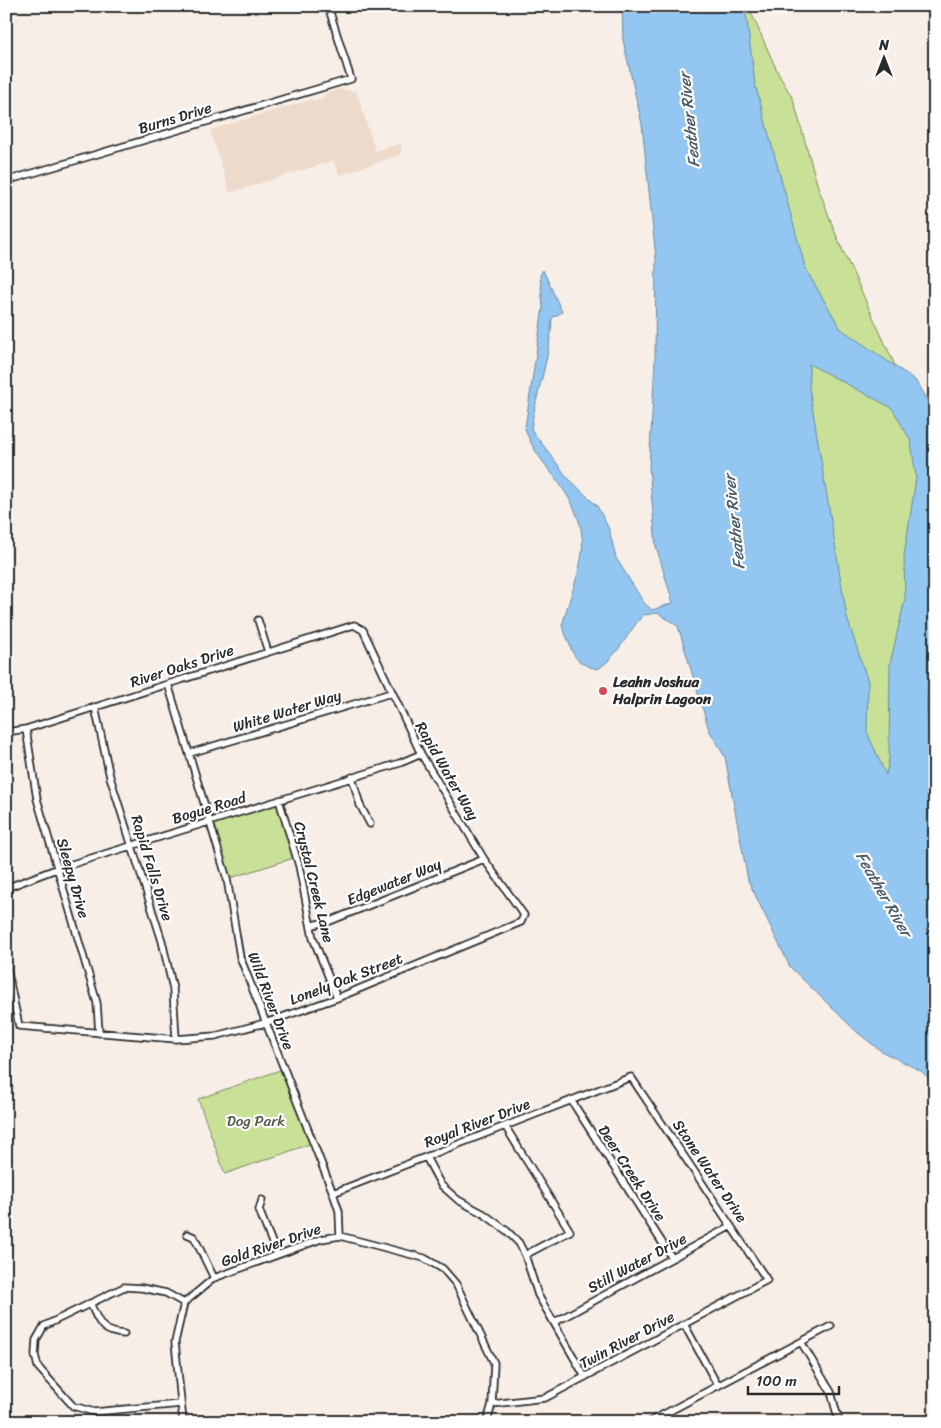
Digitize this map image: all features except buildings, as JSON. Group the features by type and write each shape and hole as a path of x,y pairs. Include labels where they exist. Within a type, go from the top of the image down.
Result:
{"street":[{"name":"Burns Drive","path":"6,181 351,79 328,6"},
{"path":"258,620 268,652"},
{"name":"River Oaks Drive","path":"6,732 26,729 354,625 363,630"},
{"name":"Rapid Water Way","path":"363,630 420,754 484,859 524,915"},
{"name":"Wild River Drive","path":"168,684 227,879 240,957 339,1211 340,1236"},
{"name":"White Water Way","path":"190,754 391,693"},
{"name":"Rapid Falls Drive","path":"95,707 110,777 162,941 173,989 176,1039"},
{"name":"Sleepy Drive","path":"26,729 37,799 97,1003 99,1034"},
{"name":"Bogue Road","path":"6,888 56,868 352,778 420,754"},
{"path":"352,778 360,805 370,824"},
{"name":"Crystal Creek Lane","path":"279,800 299,866 314,938 337,998"},
{"name":"Edgewater Way","path":"312,925 330,921 484,859"},
{"name":"Lonely Oak Street","path":"6,964 19,1026 176,1039 215,1036 266,1023 337,998 521,922 524,915"},
{"name":"Royal River Drive","path":"332,1194 631,1077"},
{"name":"Stone Water Drive","path":"631,1077 767,1280"},
{"name":"Deer Creek Drive","path":"570,1100 672,1258"},
{"path":"505,1126 570,1231 526,1255"},
{"path":"426,1157 441,1185 458,1200 484,1214 507,1231 518,1243 526,1255 538,1295 585,1377"},
{"path":"262,1200 259,1210 277,1255"},
{"name":"Still Water Drive","path":"555,1322 731,1226"},
{"path":"187,1234 194,1237 214,1278"},
{"name":"Gold River Drive","path":"184,1303 214,1278 321,1239 340,1236 424,1258 443,1268 456,1284 494,1363 492,1404 487,1422"},
{"name":"Twin River Drive","path":"492,1404 545,1398 767,1280"},
{"path":"181,1404 94,1412 73,1406 38,1367 35,1355 36,1340 44,1326 124,1287 142,1288 166,1293 184,1303 175,1342 183,1422"},
{"path":"90,1303 104,1329 109,1333 124,1334"},
{"path":"684,1324 718,1386"},
{"path":"649,1422 831,1326"},
{"path":"800,1342 831,1392 839,1421 831,1422"}],"shaded area":[{"path":"340,89 357,92 375,151 402,143 400,155 339,175 334,160 230,193 210,130 313,99 314,101 324,98 325,94"}],"green space":[{"path":"738,6 748,6 779,75 793,99 818,187 838,240 923,427 897,799 847,714"},
{"path":"279,800 297,857 227,879 210,821"},
{"name":"Dog Park","path":"283,1069 313,1143 225,1174 198,1099"}],"water":[{"name":"Feather River","path":"622,6 745,6 755,84 806,270 841,329 915,380 935,414 935,586 927,705 935,806 935,1084 921,1071 881,1051 858,1033 790,967 748,880 725,757 709,730 678,626 658,613 643,615 617,651 598,669 589,667 577,659 562,626 582,553 579,521 572,503 535,450 525,428 543,307 540,275 543,270 562,312 552,318 549,346 531,429 567,477 597,506 609,529 616,558 644,603 652,610 673,603 656,546 649,468 655,362 656,258 642,124 623,40","holes":["809,364 892,408 911,441 916,478 904,556 905,599 890,664 889,759 886,775 867,732 868,682 847,618 809,387"]}],"place":[{"name":"Leahn Joshua Halprin Lagoon","path":"603,691"}]}
